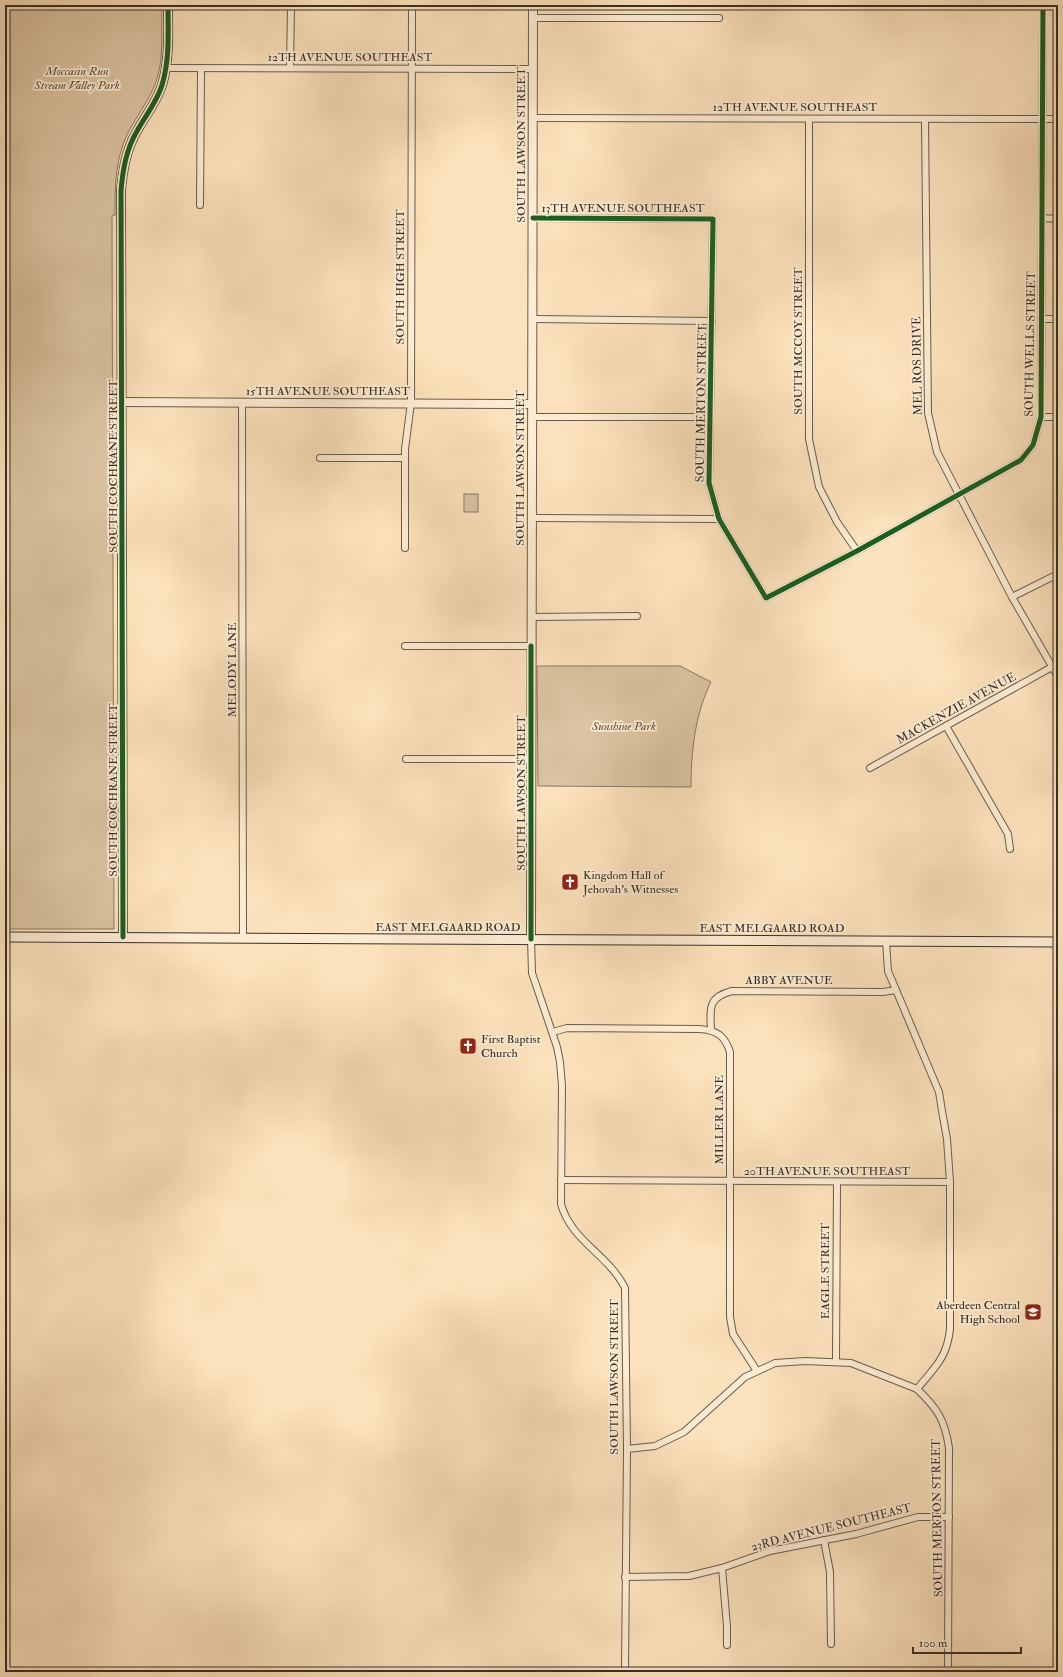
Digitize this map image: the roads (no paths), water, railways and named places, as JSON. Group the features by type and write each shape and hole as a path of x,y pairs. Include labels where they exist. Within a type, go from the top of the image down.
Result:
{"main road":[{"name":"EAST MELGAARD ROAD","path":"5,937 1058,942"}],"street":[{"name":"SOUTH COCHRANE STREET","path":"123,938 122,171 126,155 136,132 159,93 166,68 168,5"},
{"path":"290,68 291,5"},
{"name":"SOUTH HIGH STREET","path":"405,548 405,458 411,403 412,5"},
{"name":"SOUTH LAWSON STREET","path":"533,5 532,973 537,992 553,1032 559,1055 562,1086 561,1204 567,1221 577,1234 616,1272 625,1288 627,1449 625,1672"},
{"name":"SOUTH WELLS STREET","path":"766,598 857,551 1021,460 1033,445 1041,417 1043,5"},
{"path":"533,18 719,18"},
{"name":"12TH AVENUE SOUTHEAST","path":"166,68 533,69"},
{"path":"200,205 201,68"},
{"name":"12TH AVENUE SOUTHEAST","path":"533,118 1058,119"},
{"name":"SOUTH MCCOY STREET","path":"809,118 809,439 819,487 837,522 857,551"},
{"name":"MEL ROS DRIVE","path":"925,118 928,413 937,452 1012,598 1058,677"},
{"name":"13TH AVENUE SOUTHEAST","path":"533,218 713,219"},
{"path":"1042,218 1058,218"},
{"name":"SOUTH MERTON STREET","path":"713,219 709,483 719,519 766,598"},
{"path":"533,319 712,321"},
{"path":"1042,319 1058,319"},
{"name":"15TH AVENUE SOUTHEAST","path":"123,402 532,404"},
{"name":"MELODY LANE","path":"242,403 244,938"},
{"path":"532,417 709,417"},
{"path":"1041,417 1058,417"},
{"path":"320,458 405,458"},
{"path":"532,518 719,519"},
{"path":"1012,598 1058,574"},
{"path":"532,617 637,616"},
{"path":"405,646 532,646"},
{"name":"MACKENZIE AVENUE","path":"870,768 1052,667"},
{"path":"946,726 1008,834 1010,849"},
{"path":"406,759 532,759"},
{"path":"627,1449 655,1446 684,1432 735,1386 757,1371 775,1363 805,1360 851,1363 870,1369 917,1389 944,1356 949,1342 950,1329 950,1182 947,1139 939,1092 888,971 886,941"},
{"name":"ABBY AVENUE","path":"711,1030 712,1005 714,999 724,993 732,991 883,992 896,990"},
{"path":"553,1032 567,1028 711,1030"},
{"name":"MILLER LANE","path":"711,1030 722,1036 726,1041 730,1052 731,1327 733,1334 757,1371"},
{"name":"20TH AVENUE SOUTHEAST","path":"561,1180 950,1182"},
{"name":"EAGLE STREET","path":"836,1361 837,1182"},
{"name":"SOUTH MERTON STREET","path":"917,1389 938,1410 947,1432 949,1448 948,1672"},
{"name":"23RD AVENUE SOUTHEAST","path":"625,1577 689,1576 722,1568 770,1551 856,1534 918,1517 949,1517"},
{"path":"824,1540 830,1572 831,1644"},
{"path":"722,1568 726,1604 727,1645"}],"place":[{"name":"Kingdom Hall of Jehovah's Witnesses","path":"570,882"},
{"name":"First Baptist Church","path":"468,1046"},
{"name":"Aberdeen Central High School","path":"1033,1312"}],"park label":[{"name":"Moccasin Run Stream Valley Park","path":"77,78"},
{"name":"Sunshine Park","path":"624,726"}]}
